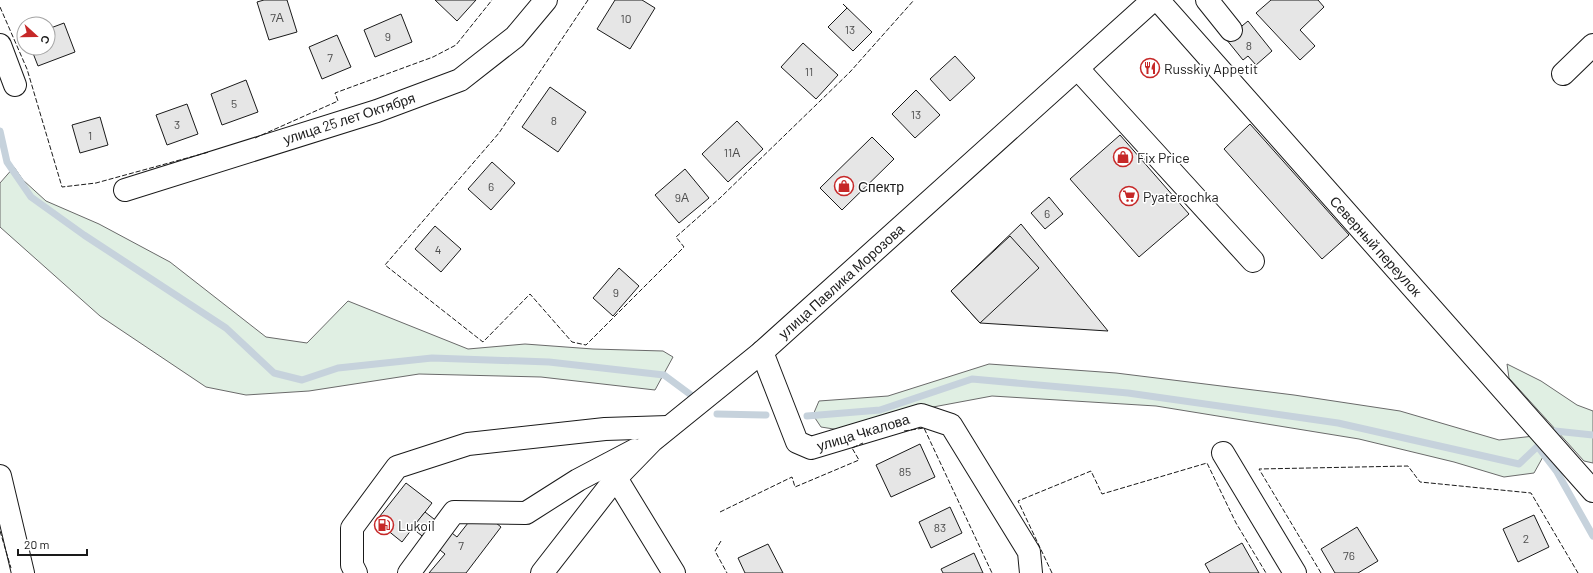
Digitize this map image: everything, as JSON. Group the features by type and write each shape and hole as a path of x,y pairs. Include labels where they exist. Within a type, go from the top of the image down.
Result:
{"street":[{"name":"улица 25 лет Октября","path":"125,190 377,111 460,80 515,37 546,0"},
{"path":"1126,23 1129,0"},
{"name":"улица Павлика Морозова","path":"542,573 616,478 652,441 762,352 1153,0"},
{"name":"Северный переулок","path":"1158,0 1593,491"},
{"path":"1206,0 1231,30"},
{"path":"0,45 14,85"},
{"path":"1563,74 1593,45"},
{"path":"1078,69 1253,261"},
{"name":"улица Чкалова","path":"762,352 797,442 811,448 921,415 951,425 1029,552 1031,573"},
{"path":"356,573 352,565 352,528 397,467 468,444 605,429 668,427"},
{"path":"410,573 454,512 526,513 578,480 652,441"},
{"path":"1223,453 1295,573"},
{"path":"0,476 23,573"},
{"path":"616,478 674,573"}],"green space":[{"path":"14,167 23,180 46,201 99,224 170,262 266,337 307,343 348,301 468,349 525,344 593,349 663,351 673,357 655,390 541,377 419,374 309,391 246,395 206,387 100,316 0,227 0,183"},
{"path":"989,364 1116,373 1294,395 1400,411 1499,440 1534,436 1544,455 1534,473 1504,477 1454,462 1359,439 1156,406 992,396 917,410 840,430 821,427 813,415 819,401 888,396"},
{"path":"1507,364 1541,381 1577,405 1593,411 1593,463 1584,461 1509,378"}],"building":[{"path":"264,0 287,0 297,32 269,40 257,2"},
{"path":"435,0 476,0 457,21"},
{"path":"615,0 642,0 655,8 630,49 597,29"},
{"path":"1271,0 1318,0 1324,7 1300,30 1315,46 1300,60 1256,13"},
{"path":"843,4 872,32 853,51 828,27 847,8"},
{"path":"401,14 412,42 375,57 364,30"},
{"path":"1248,21 1272,51 1256,65 1248,56 1243,60 1226,39"},
{"path":"64,23 75,52 38,66 34,56 56,56 56,26"},
{"path":"337,35 351,67 322,79 309,47"},
{"path":"803,43 838,75 816,99 781,67"},
{"path":"955,56 975,78 950,101 930,79"},
{"path":"246,80 258,112 222,125 211,94"},
{"path":"550,87 586,112 558,152 522,127"},
{"path":"916,90 940,115 915,138 892,114"},
{"path":"187,104 198,134 167,145 156,115"},
{"path":"100,117 108,145 80,153 72,125"},
{"path":"737,121 763,149 728,182 702,154"},
{"path":"1250,124 1349,235 1322,259 1224,149"},
{"name":"Pyaterochka","path":"1120,135 1189,214 1139,257 1070,179"},
{"path":"872,137 894,159 842,210 820,188"},
{"path":"492,162 515,183 491,210 468,189"},
{"path":"685,169 709,198 679,223 655,195"},
{"path":"1049,197 1063,214 1045,229 1031,213"},
{"path":"1021,224 1108,331 980,323 951,291"},
{"path":"435,226 461,249 441,272 415,249"},
{"path":"1010,236 1039,268 980,323 951,291"},
{"path":"619,268 639,286 613,316 593,298"},
{"path":"920,444 935,477 891,497 876,465"},
{"path":"406,483 432,503 402,542 376,521"},
{"path":"950,507 962,533 931,548 919,522"},
{"path":"479,509 501,527 466,573 429,573 445,554 412,528 425,512 457,537"},
{"path":"1534,515 1549,547 1518,562 1503,529"},
{"path":"1357,527 1378,561 1358,573 1335,573 1321,549"},
{"path":"1242,543 1259,573 1210,573 1205,564"},
{"path":"768,544 783,573 745,573 738,558"},
{"path":"974,553 983,573 943,573 941,569"}],"waterway":[{"path":"0,131 7,162 31,197 84,235 226,328 274,373 302,380 338,368 432,358 549,362 664,375 691,395"},
{"path":"807,416 880,410 972,379 1128,393 1338,423 1519,464 1539,445"},
{"path":"717,414 766,415"},
{"path":"1555,431 1593,435"},
{"path":"1538,447 1557,472 1593,536"}],"fence":[{"path":"255,138 338,101 335,93 433,57 456,45 492,0"},
{"path":"588,0 499,133 385,265 483,342 530,294 572,342 586,345 684,247 676,237 720,198 850,72 914,0"},
{"path":"0,7 27,69 62,187 96,183 209,152"},
{"path":"904,431 924,428 992,573"},
{"path":"720,512 792,477 795,487 859,460 852,448 863,443"},
{"path":"1052,573 1018,501 1091,471 1102,494 1207,463 1236,523 1266,573"},
{"path":"1321,573 1259,469 1408,466 1420,482 1531,493 1578,573"},
{"path":"0,531 11,568"},
{"path":"721,541 715,551 727,573"}],"place":[{"name":"Russkiy Appetit","path":"1150,68"},
{"name":"Fix Price","path":"1123,157"},
{"name":"Спектр","path":"844,186"},
{"name":"Pyaterochka","path":"1129,196"},
{"name":"Lukoil","path":"384,525"}]}
